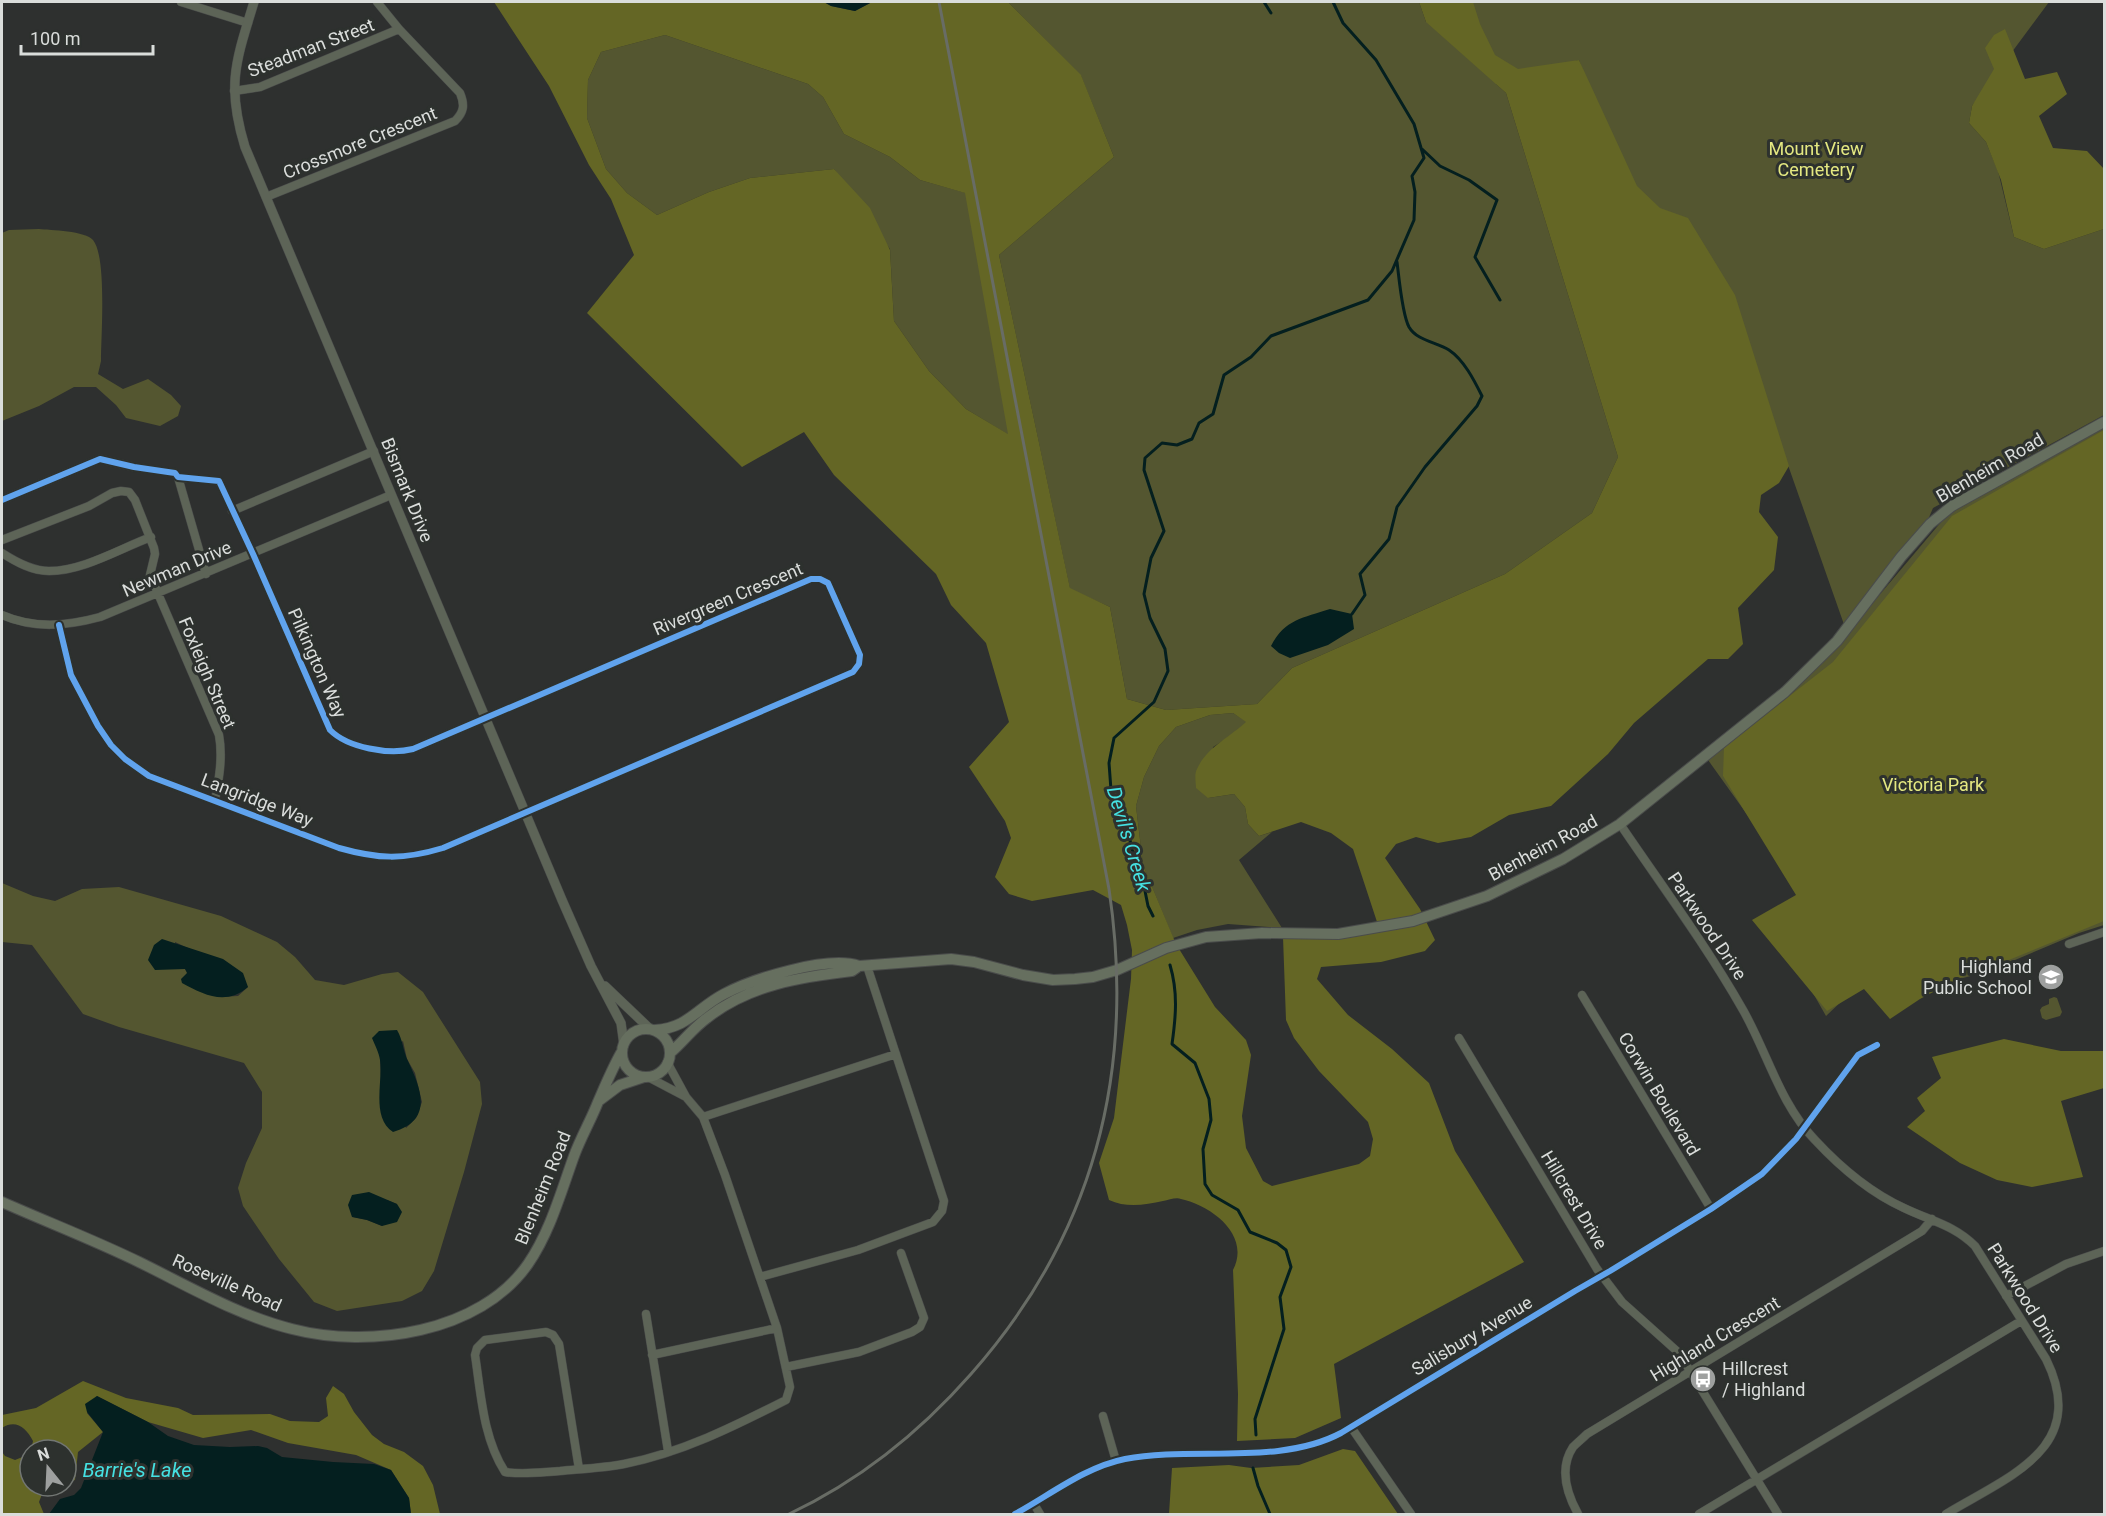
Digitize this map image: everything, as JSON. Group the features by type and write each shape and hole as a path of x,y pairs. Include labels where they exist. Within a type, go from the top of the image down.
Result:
{"main road":[{"name":"Blenheim Road","path":"652,1029 678,1026 723,994 770,976 825,965 863,966 951,959 1053,980 1075,979 1093,977 1117,970 1166,948 1206,937 1262,933 1338,934 1413,921 1496,891 1563,859 1620,824 1785,692 1837,641 1901,557 1930,524 1952,506 2104,422"},
{"name":"Blenheim Road","path":"668,1058 705,1019 743,995 795,979 852,971 863,966"},
{"path":"599,1100 620,1085 646,1077 661,1071 668,1058 665,1040 652,1029 635,1032 623,1049 622,1060 629,1070 646,1077"},
{"name":"Blenheim Road","path":"451,1322 486,1304 509,1286 527,1266 542,1242 582,1136 623,1049"},
{"name":"Roseville Road","path":"2,1202 116,1251 256,1317 292,1329 335,1336 376,1336 413,1331 451,1322"}],"street":[{"path":"181,2 248,23"},
{"name":"Bismark Drive","path":"254,2 235,67 234,91 243,139 587,957 621,1023 623,1049"},
{"name":"Crossmore Crescent","path":"266,196 454,121 464,109 464,101 460,93 376,2"},
{"name":"Steadman Street","path":"234,91 260,87 399,29"},
{"path":"232,511 374,451"},
{"path":"2,500 100,459 174,473 178,477 206,573"},
{"name":"Pilkington Way","path":"178,477 219,481 325,721 335,735 372,750 400,752 486,718"},
{"path":"2,540 89,506 112,493 122,491 129,492 135,500 151,537 66,569 47,571 30,568 2,553"},
{"name":"Newman Drive","path":"2,615 26,622 60,626 100,617 391,495"},
{"name":"Foxleigh Street","path":"151,537 155,554 150,575 219,735 220,769 215,800"},
{"name":"Rivergreen Crescent","path":"486,718 811,579 819,579 828,584 860,656 860,664 853,672 525,812"},
{"name":"Langridge Way","path":"60,626 71,675 82,699 111,745 125,759 149,776 339,848 368,856 422,854 443,848 525,812"},
{"name":"Parkwood Drive","path":"1620,824 1723,974 1751,1024 1784,1095 1804,1128 1865,1187 1904,1208 1964,1234 1975,1246 2007,1296 2055,1377 2060,1409 2050,1438 2040,1454 1946,1515"},
{"path":"2069,944 2104,932"},
{"path":"760,1277 858,1250 933,1222 942,1211 944,1201 896,1054 863,966"},
{"name":"Bismark Drive","path":"600,983 652,1029"},
{"name":"Corwin Boulevard","path":"1582,995 1711,1209"},
{"name":"Hillcrest Drive","path":"1459,1038 1602,1276 1622,1302 1679,1353 1778,1515"},
{"name":"Salisbury Avenue","path":"1015,1515 1087,1473 1116,1461 1152,1456 1292,1449 1321,1443 1351,1427 1711,1209 1762,1174 1796,1139 1858,1055 1877,1046"},
{"path":"703,1117 896,1054"},
{"path":"579,1469 559,1344 553,1335 546,1332 485,1340 477,1348 475,1355 485,1424 505,1472 519,1474 579,1469 624,1464 668,1451 737,1425 786,1400 790,1387 777,1328 726,1175 703,1117 686,1096 668,1058"},
{"path":"646,1077 686,1096"},
{"name":"Highland Crescent","path":"1578,1515 1569,1494 1565,1469 1573,1448 1587,1434 1922,1231 1932,1219"},
{"path":"2007,1296 2066,1264 2104,1251"},
{"path":"786,1367 859,1352 920,1327 924,1318 901,1253"},
{"path":"646,1314 668,1451"},
{"path":"1699,1515 2021,1321"},
{"path":"652,1355 777,1328"},
{"path":"1103,1416 1116,1461"},
{"path":"1351,1427 1411,1515"},
{"path":"1034,1504 1040,1515"}],"green space":[{"path":"494,2 824,2 831,6 855,11 872,2 1008,2 1081,75 1114,157 999,255 1070,588 1110,607 1127,699 1166,710 1257,704 1292,668 1505,574 1592,513 1618,457 1506,93 1426,22 1419,2 1473,2 1480,24 1495,55 1518,69 1579,60 1637,186 1660,208 1688,218 1735,295 1789,466 1779,483 1761,495 1759,512 1778,537 1774,570 1738,608 1743,644 1728,659 1708,659 1634,723 1608,754 1551,806 1509,815 1471,837 1438,843 1416,837 1396,844 1385,858 1420,909 1435,940 1425,951 1381,962 1321,967 1317,979 1348,1015 1392,1049 1429,1083 1455,1151 1524,1262 1334,1364 1341,1418 1295,1438 1237,1441 1238,1394 1233,1270 1237,1257 1237,1245 1233,1234 1216,1215 1181,1199 1136,1205 1115,1203 1109,1200 1099,1163 1114,1118 1131,979 1132,950 1121,905 1093,890 1032,901 1009,894 995,877 1011,838 1005,821 969,767 1009,722 986,643 951,605 936,574 834,475 804,432 742,467 587,313 634,255 611,199 589,165 549,86","holes":["665,35 808,84 823,97 844,134 890,157 920,180 965,193 1008,434 966,409 929,371 894,321 890,250 870,208 834,169 750,178 709,192 657,215 627,193 606,169 587,118 588,80 601,52","1233,713 1246,722 1206,755 1197,769 1196,788 1208,798 1234,794 1245,807 1248,824 1259,836 1301,822 1331,833 1353,849 1380,931 1283,937 1286,1020 1294,1038 1319,1071 1368,1122 1373,1139 1370,1156 1359,1164 1272,1186 1263,1181 1246,1148 1242,1116 1251,1055 1246,1040 1215,1007 1176,944 1143,865 1136,806 1144,777 1159,746 1176,727 1210,715"]},
{"name":"Mount View Cemetery","path":"1008,2 1419,2 1426,22 1456,2 2049,2 1972,106 1969,123 1986,142 1998,171 2014,237 2044,249 2104,229 2104,415 1933,508 1927,522 1854,625 1947,515 2104,427 2104,925 2079,933 1989,971 1897,996 1864,980 1826,1016 1770,917 1799,896 1756,827 1703,753 1847,633 1782,448 1640,219 1579,60 1496,84 1506,93 1618,457 1592,513 1505,574 1292,668 1257,704 1166,710 1127,699 1110,607 1070,589 999,255 1114,157 1081,76"},
{"path":"2005,29 2025,79 2057,72 2067,94 2039,116 2053,148 2087,151 2104,169 2104,229 2044,249 2014,237 2001,180 1986,142 1969,123 1972,106 1994,69 1985,48 1994,35"},
{"path":"665,35 808,84 823,97 844,134 890,157 920,180 966,193 1009,435 966,409 929,371 894,321 890,249 834,169 750,178 709,192 657,215 627,193 606,169 587,118 588,80 601,52"},
{"path":"9,230 68,231 89,237 97,249 102,279 101,361 98,374 123,389 148,379 171,395 181,406 178,416 160,426 126,418 116,405 96,387 74,387 39,406 2,421 2,233"},
{"name":"Victoria Park","path":"2104,430 2104,921 1999,964 1969,973 1920,999 1890,1019 1864,989 1827,1011 1752,920 1796,895 1723,776 1724,747 1833,662 1952,516"},
{"path":"1233,713 1247,722 1213,747 1208,798 1234,794 1245,807 1248,824 1259,836 1272,832 1239,860 1282,928 1228,924 1197,930 1173,938 1143,865 1136,806 1144,777 1159,746 1176,727 1210,715"},
{"path":"2,883 33,896 55,901 82,889 119,887 221,916 277,942 295,957 315,980 344,985 382,974 398,972 423,992 480,1082 482,1104 434,1271 422,1291 402,1301 337,1311 314,1302 279,1259 243,1206 238,1188 246,1163 262,1128 262,1092 244,1063 119,1027 83,1014 32,945 2,942","holes":["175,942 190,949 248,987 238,996 219,997 185,969 176,968","403,1041 407,1059 415,1073 422,1102 416,1118 406,1128 381,1078 380,1057","387,1200 397,1204 382,1226 353,1217"]},
{"path":"2057,998 2062,1012 2060,1016 2046,1020 2042,1018 2040,1010 2049,1004 2049,999"},
{"path":"2004,1039 2061,1051 2104,1051 2104,1088 2061,1101 2083,1177 2032,1187 1997,1180 1960,1163 1907,1127 1925,1111 1917,1098 1941,1078 1932,1057"},
{"path":"83,1381 126,1398 178,1408 193,1415 270,1414 290,1421 319,1422 328,1416 326,1398 333,1386 344,1394 354,1412 372,1435 384,1444 404,1452 423,1466 433,1485 440,1514 411,1514 409,1498 391,1470 356,1455 288,1443 251,1430 203,1438 148,1422 97,1396 87,1413 103,1432 78,1452 78,1438 31,1438 20,1426 12,1424 2,1428 2,1415 36,1408"},
{"path":"1343,1449 1355,1451 1398,1514 1169,1514 1172,1468 1229,1465 1251,1468 1299,1465"},
{"path":"2,1452 5,1456 15,1460 18,1459 18,1498 40,1498 39,1502 44,1514 2,1514"}],"water":[{"path":"824,2 872,2 855,11 831,6"},
{"path":"1330,609 1352,614 1354,629 1328,645 1290,658 1271,646 1282,630 1289,625"},
{"path":"162,939 223,959 243,973 248,987 232,996 215,997 182,983 181,979 187,973 185,969 155,970 148,960 154,945"},
{"path":"397,1030 417,1082 421,1103 414,1120 406,1127 393,1132 382,1118 379,1099 380,1060 372,1038 379,1031"},
{"path":"369,1192 397,1204 402,1212 397,1222 382,1226 352,1217 348,1205 352,1195"},
{"name":"Barrie's Lake","path":"97,1396 148,1422 168,1436 194,1445 258,1446 267,1448 282,1457 374,1464 391,1470 409,1498 411,1514 49,1514 60,1499 78,1498 78,1491 103,1432 87,1412 85,1404"}],"waterway":[{"path":"1264,2 1271,13"},
{"name":"Devil's Creek","path":"1153,916 1148,906 1140,866 1111,790 1109,763 1114,738 1154,702 1168,671 1165,649 1150,618 1144,594 1151,558 1164,531 1144,470 1145,458 1162,443 1177,445 1192,439 1199,423 1213,414 1224,375 1251,357 1271,336 1368,300 1392,271 1414,220 1415,192 1412,176 1424,158 1414,124 1376,60 1343,23 1333,2"},
{"path":"1422,149 1440,166 1469,180 1497,200 1475,257 1500,300"},
{"path":"1352,614 1365,595 1360,574 1389,539 1397,507 1425,467 1477,406 1482,396 1468,371 1454,354 1417,335 1409,327 1403,305 1397,262"},
{"name":"Devil's Creek","path":"1170,965 1176,1004 1172,1044 1195,1063 1209,1099 1211,1120 1203,1149 1205,1184 1212,1195 1238,1210 1250,1232 1277,1243 1286,1250 1291,1267 1280,1297 1284,1329 1255,1419 1256,1435"},
{"name":"Devil's Creek","path":"1253,1468 1270,1514"}],"railway":[{"path":"789,1514 840,1486 909,1435 931,1416 971,1374 1013,1321 1048,1265 1076,1207 1096,1148 1110,1086 1116,1022 1116,956 1109,889 939,2"}],"cycle path":[{"path":"2,500 100,459 175,473 178,477 219,481 330,730 347,741 369,749 392,751 413,749 811,579 820,579 828,583 860,655 859,664 853,672 443,848 415,855 391,857 339,848 149,776 125,759 111,745 98,726 71,675 59,625"},
{"path":"1015,1514 1068,1482 1096,1468 1125,1459 1291,1449 1317,1443 1341,1433 1711,1209 1762,1174 1796,1139 1858,1055 1877,1045"}],"place":[{"name":"Highland Public School","path":"2051,977"},
{"name":"Hillcrest / Highland","path":"1703,1379"}]}
